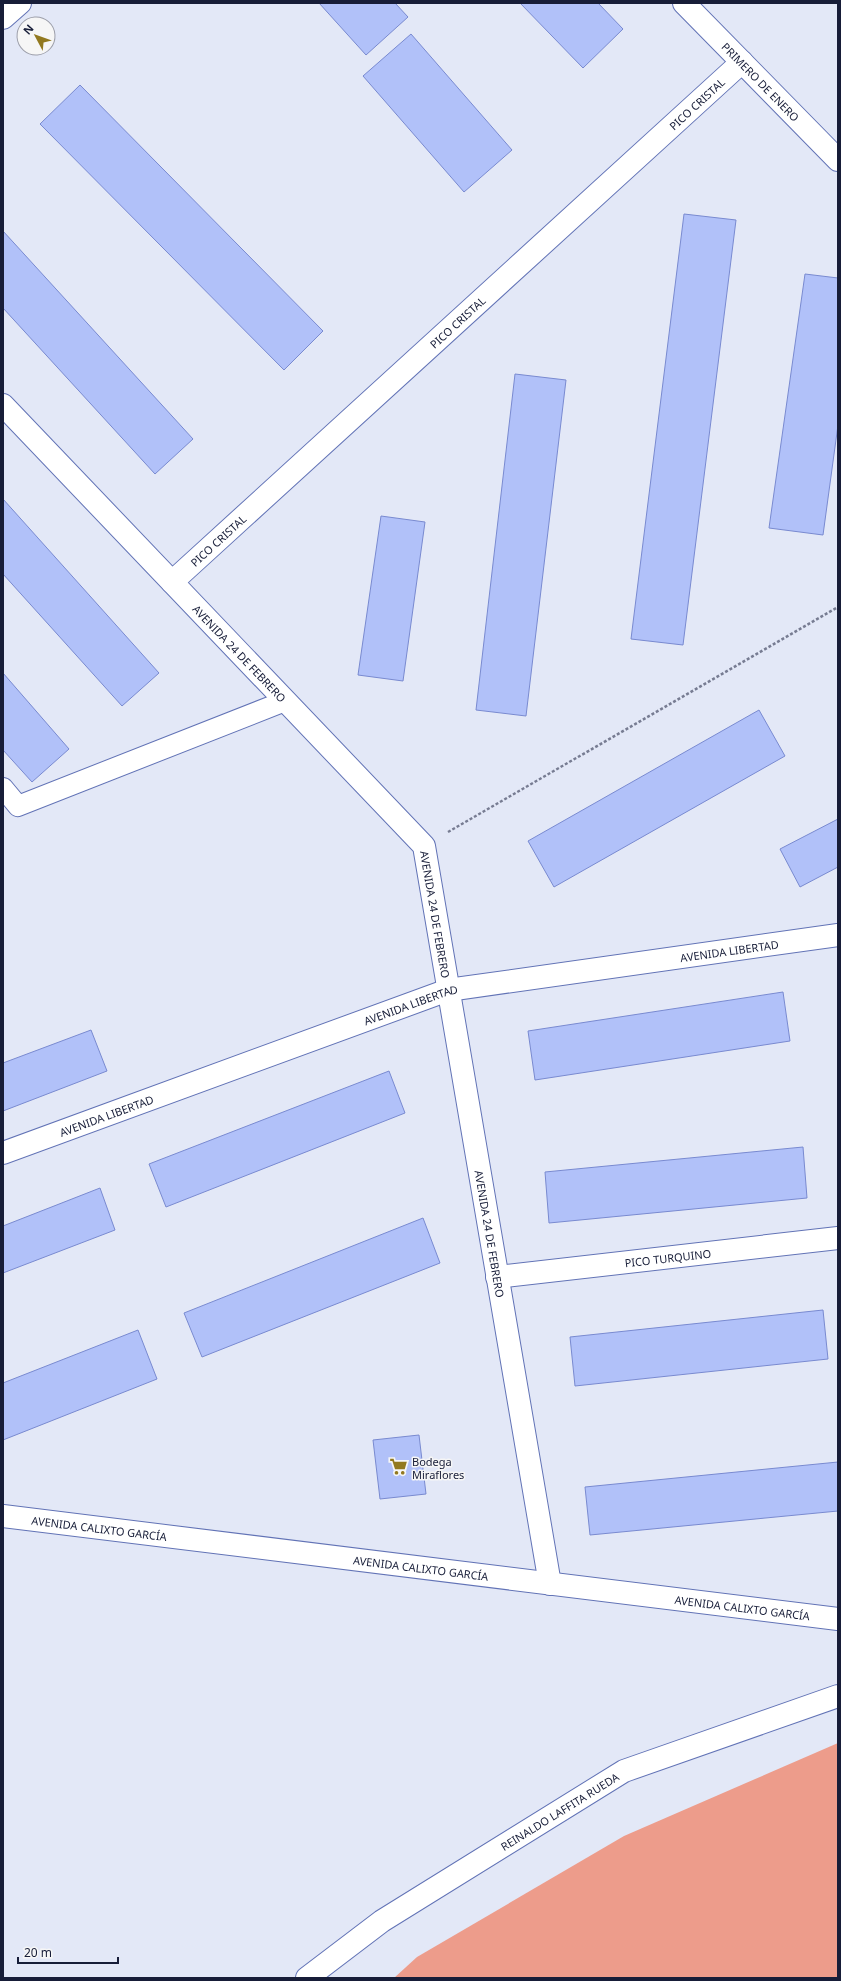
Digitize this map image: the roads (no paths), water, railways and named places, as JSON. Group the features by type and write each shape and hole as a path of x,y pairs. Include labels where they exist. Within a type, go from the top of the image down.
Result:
{"street":[{"path":"3,18 20,3"},
{"name":"PRIMERO DE ENERO","path":"684,3 838,160"},
{"name":"PICO CRISTAL","path":"172,582 742,62"},
{"name":"AVENIDA 24 DE FEBRERO","path":"3,405 424,846 550,1584"},
{"name":"AVENIDA LIBERTAD","path":"3,1153 448,990 838,935"},
{"name":"PICO TURQUINO","path":"497,1277 838,1238"},
{"name":"AVENIDA CALIXTO GARCÍA","path":"3,1516 838,1619"},
{"name":"REINALDO LAFFITA RUEDA","path":"308,1978 382,1921 624,1771 838,1696"}],"lane":[{"path":"3,788 18,806 285,700"}],"place":[{"name":"Bodega Miraflores","path":"399,1467"}]}
